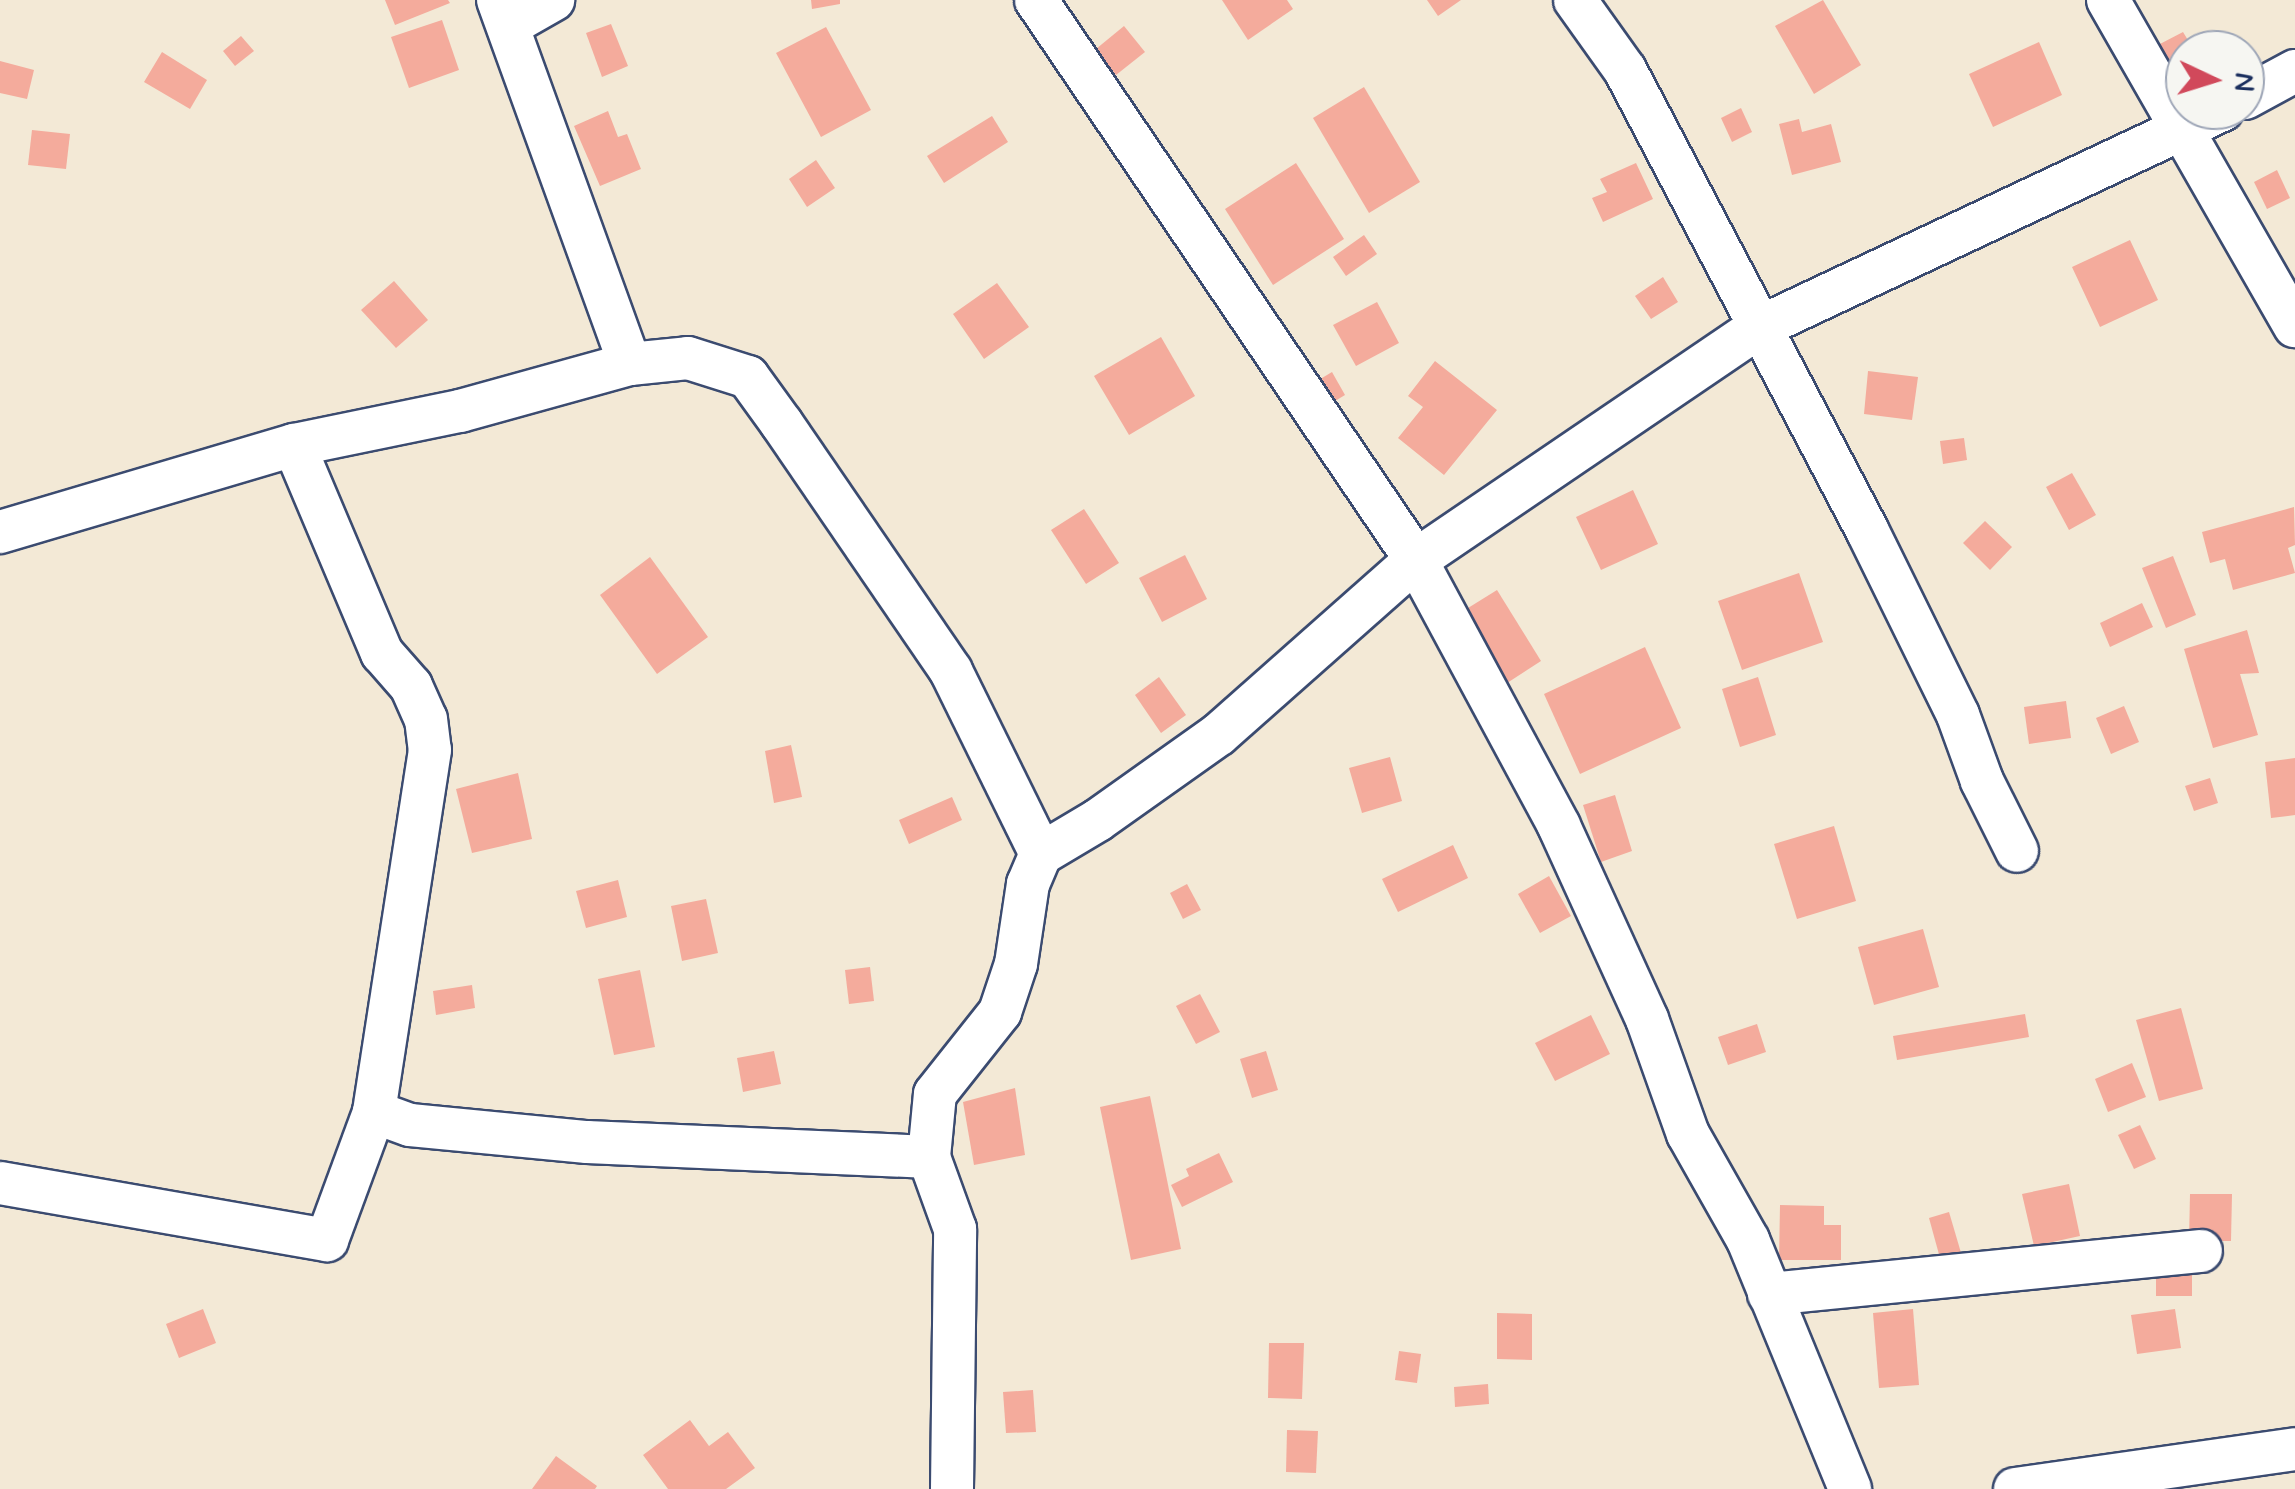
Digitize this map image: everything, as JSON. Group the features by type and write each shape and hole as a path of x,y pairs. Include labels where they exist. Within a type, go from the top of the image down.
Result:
{"street":[{"path":"553,0 504,12 630,364"},
{"path":"1036,0 1416,560 1559,826 1647,1019 1688,1134 1748,1240 1850,1489"},
{"path":"1574,0 1625,70 1884,564 1958,715 2017,852"},
{"path":"2108,0 2165,98"},
{"path":"2265,87 2295,71"},
{"path":"952,1489 955,1229 929,1156 935,1094 1000,1012 1016,964 1028,884 1042,854 1098,820 1219,734 1416,560 1758,328 2184,130 2295,326"},
{"path":"0,532 294,445 460,410 630,364 688,358 748,377 951,671 1042,854"},
{"path":"0,1183 327,1240 374,1112 430,750 426,719 410,686 382,653 294,445"},
{"path":"374,1112 410,1125 587,1142 929,1156"},
{"path":"1769,1294 2202,1251"},
{"path":"2016,1489 2295,1449"}],"building":[{"path":"385,0 448,0 450,3 395,25"},
{"path":"811,0 840,0 840,4 812,9"},
{"path":"1222,0 1287,0 1293,9 1248,40"},
{"path":"1427,0 1461,0 1438,16"},
{"path":"1823,0 1861,65 1814,94 1775,26"},
{"path":"442,20 459,70 409,88 391,37"},
{"path":"611,24 628,66 602,77 586,33"},
{"path":"1124,26 1145,52 1116,75 1096,49"},
{"path":"826,27 871,110 821,137 776,53"},
{"path":"241,36 254,51 235,66 223,51"},
{"path":"2039,42 2062,95 1993,127 1969,74"},
{"path":"162,52 207,80 190,109 144,82"},
{"path":"0,61 34,70 27,99 0,93"},
{"path":"1364,87 1420,182 1369,213 1313,118"},
{"path":"1741,108 1752,132 1732,142 1721,118"},
{"path":"608,111 618,137 627,134 641,169 600,186 574,126"},
{"path":"992,116 1008,142 944,183 927,156"},
{"path":"1799,119 1802,132 1831,124 1841,162 1792,175 1779,124"},
{"path":"32,130 70,134 66,169 28,165"},
{"path":"816,160 835,188 807,207 789,179"},
{"path":"1296,163 1344,239 1273,285 1225,209"},
{"path":"1636,163 1653,199 1603,222 1592,198 1607,192 1600,179"},
{"path":"2277,170 2290,198 2267,209 2254,182"},
{"path":"1364,235 1377,254 1346,276 1333,257"},
{"path":"2130,240 2158,300 2100,327 2072,267"},
{"path":"1663,277 1678,302 1651,319 1635,296"},
{"path":"394,281 428,320 396,348 361,310"},
{"path":"997,283 1029,327 984,359 953,314"},
{"path":"1377,302 1399,343 1356,366 1333,325"},
{"path":"1161,337 1195,396 1129,435 1094,376"},
{"path":"1435,361 1497,410 1444,475 1398,438 1423,407 1408,396"},
{"path":"1868,371 1918,377 1912,420 1864,414"},
{"path":"1332,372 1345,395 1320,410 1307,387"},
{"path":"1964,438 1967,460 1943,464 1940,441"},
{"path":"2072,473 2096,515 2069,530 2046,487"},
{"path":"1633,490 1658,544 1601,570 1576,517"},
{"path":"2294,507 2295,545 2288,548 2295,573 2233,590 2225,559 2210,563 2202,532"},
{"path":"1084,509 1119,563 1086,584 1051,530"},
{"path":"1985,521 2012,547 1990,570 1963,543"},
{"path":"1185,555 1207,599 1162,622 1139,578"},
{"path":"2173,556 2196,615 2166,628 2142,568"},
{"path":"650,557 708,637 657,674 600,595"},
{"path":"1799,573 1823,642 1742,670 1718,601"},
{"path":"1497,590 1541,661 1504,685 1460,613"},
{"path":"2142,603 2153,627 2110,647 2100,623"},
{"path":"2247,630 2259,673 2240,674 2258,735 2213,748 2184,649"},
{"path":"1645,647 1681,728 1580,774 1544,694"},
{"path":"1159,677 1186,715 1161,733 1135,695"},
{"path":"1758,677 1776,735 1740,747 1722,689"},
{"path":"2066,701 2071,738 2029,744 2024,707"},
{"path":"2124,706 2139,742 2111,754 2096,718"},
{"path":"791,745 802,797 774,803 765,751"},
{"path":"1390,757 1402,801 1362,813 1349,768"},
{"path":"2295,758 2295,815 2271,818 2265,762"},
{"path":"518,773 532,839 472,853 456,789"},
{"path":"2210,778 2218,803 2194,811 2185,786"},
{"path":"1615,795 1632,851 1601,862 1583,805"},
{"path":"952,797 962,820 909,844 899,820"},
{"path":"1834,826 1856,901 1797,919 1774,844"},
{"path":"1453,845 1468,878 1398,912 1382,879"},
{"path":"1549,876 1571,916 1540,933 1518,894"},
{"path":"618,880 627,917 586,928 576,891"},
{"path":"1187,884 1201,910 1183,919 1170,893"},
{"path":"706,899 718,953 682,961 671,906"},
{"path":"1923,929 1939,987 1874,1005 1858,947"},
{"path":"870,967 874,1001 849,1004 845,970"},
{"path":"640,970 655,1047 614,1055 598,979"},
{"path":"472,985 475,1008 436,1015 433,991"},
{"path":"1200,994 1220,1032 1196,1044 1176,1006"},
{"path":"2181,1008 2203,1089 2159,1101 2136,1020"},
{"path":"2025,1014 2029,1037 1897,1060 1893,1036"},
{"path":"1591,1015 1610,1054 1555,1081 1535,1043"},
{"path":"1757,1024 1766,1052 1728,1065 1718,1037"},
{"path":"774,1051 781,1084 743,1092 737,1058"},
{"path":"1266,1051 1278,1090 1252,1098 1240,1059"},
{"path":"2132,1063 2146,1097 2108,1112 2095,1079"},
{"path":"1015,1088 1025,1155 974,1165 963,1102"},
{"path":"1150,1096 1181,1249 1131,1260 1100,1107"},
{"path":"2140,1125 2156,1159 2134,1169 2118,1135"},
{"path":"1219,1153 1233,1182 1182,1207 1171,1185 1189,1176 1186,1169"},
{"path":"2069,1184 2080,1236 2034,1246 2022,1194"},
{"path":"2190,1194 2232,1194 2231,1241 2189,1241"},
{"path":"1780,1205 1824,1206 1824,1225 1841,1225 1841,1260 1779,1260"},
{"path":"1949,1212 1964,1263 1943,1269 1929,1218"},
{"path":"2156,1275 2192,1275 2192,1296 2156,1296"},
{"path":"203,1309 216,1343 179,1358 166,1324"},
{"path":"1913,1309 1919,1385 1879,1388 1873,1313"},
{"path":"2175,1309 2181,1348 2137,1354 2131,1315"},
{"path":"1497,1313 1532,1314 1532,1360 1497,1359"},
{"path":"1269,1343 1304,1343 1302,1399 1268,1398"},
{"path":"1399,1351 1421,1354 1417,1383 1395,1380"},
{"path":"1488,1384 1489,1404 1455,1407 1454,1387"},
{"path":"1033,1390 1036,1432 1006,1433 1003,1392"},
{"path":"690,1420 709,1446 728,1432 755,1468 726,1489 668,1489 643,1455"},
{"path":"1287,1430 1318,1431 1316,1473 1286,1472"},
{"path":"556,1456 597,1486 595,1489 532,1489"}]}
